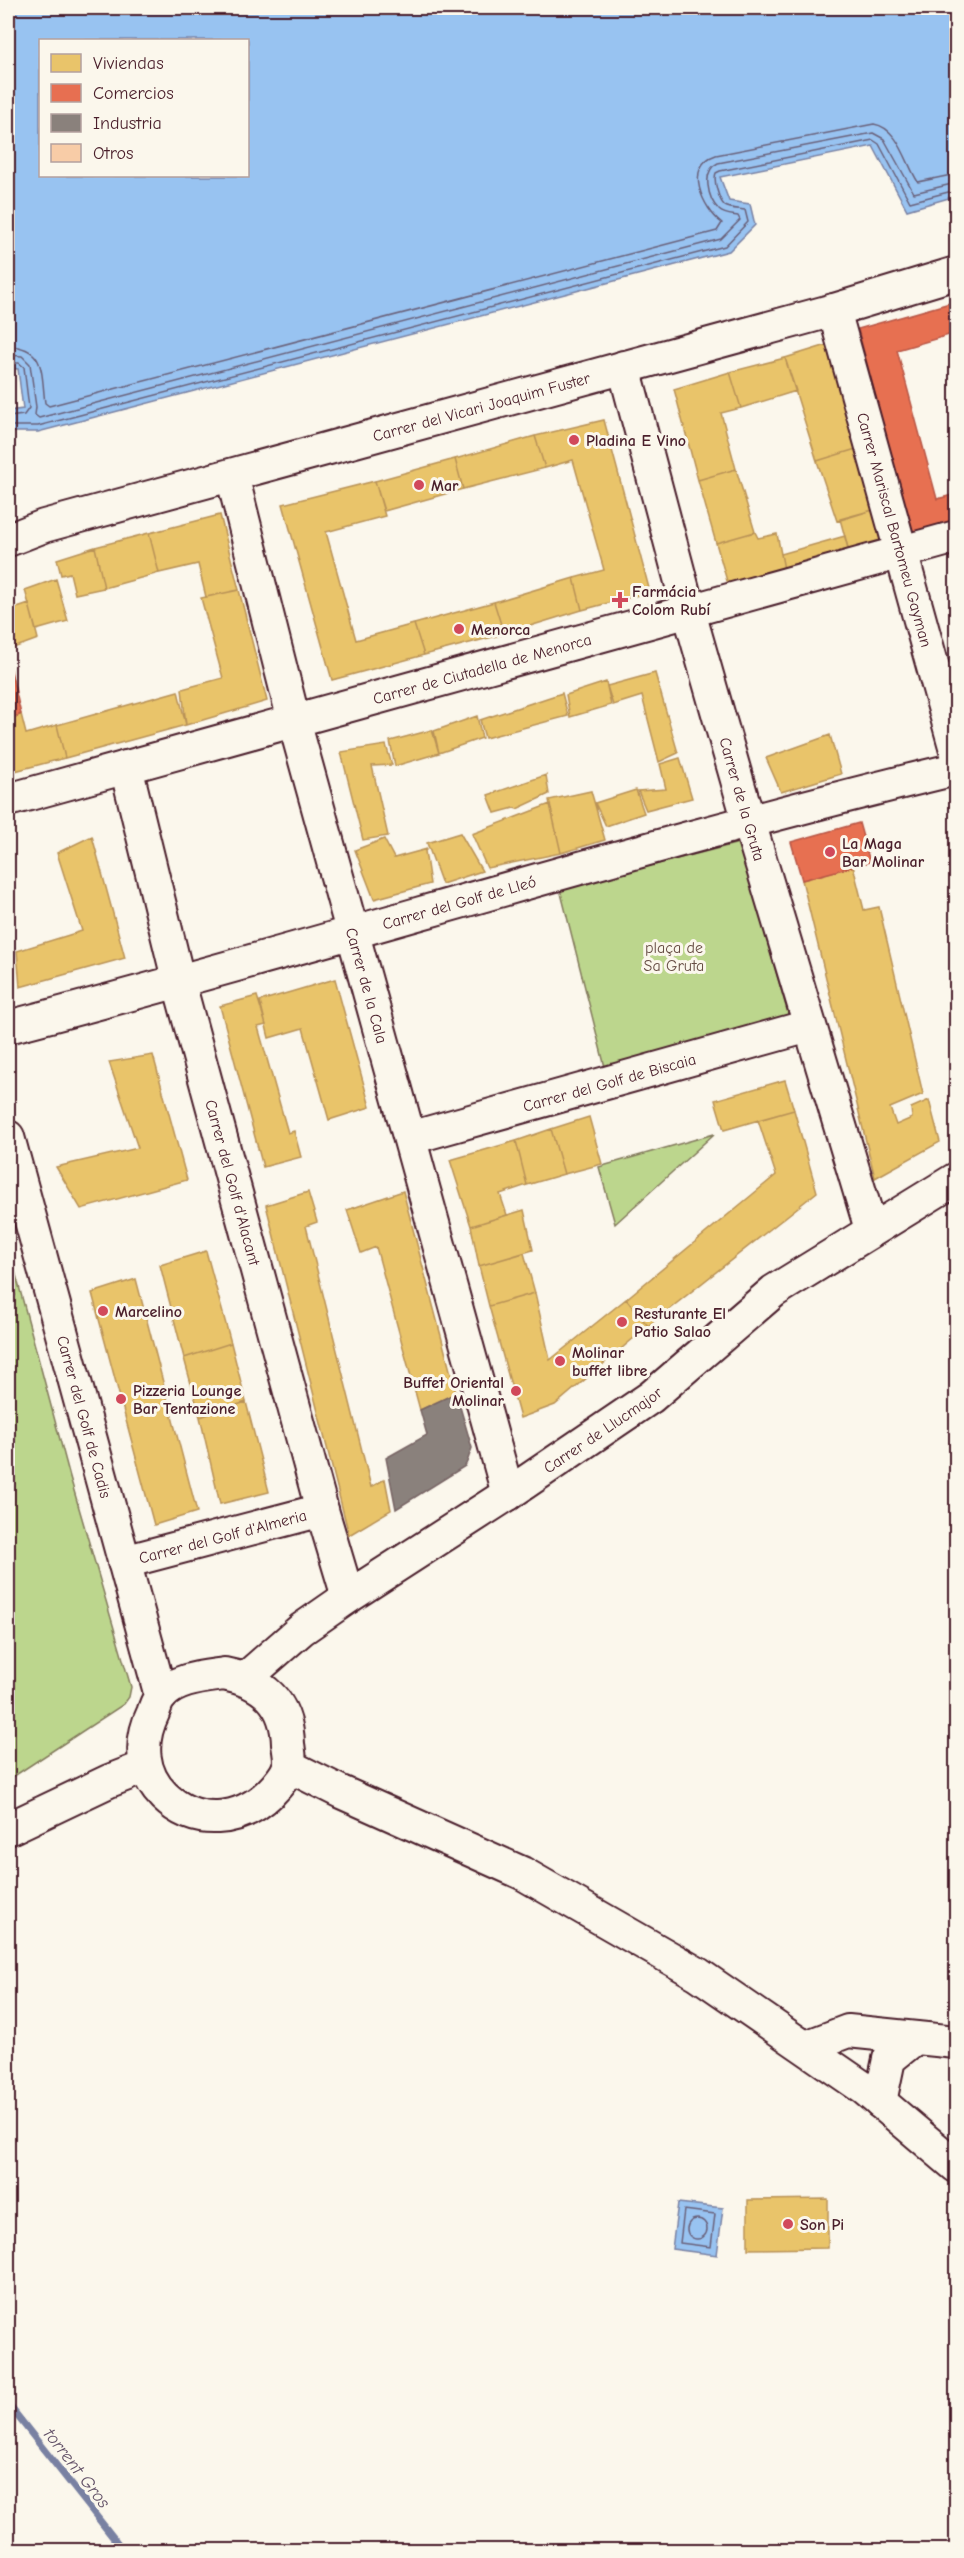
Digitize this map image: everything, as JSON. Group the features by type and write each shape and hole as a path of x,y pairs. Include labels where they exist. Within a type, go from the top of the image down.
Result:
{"street":[{"name":"Carrer del Vicari Joaquim Fuster","path":"8,540 44,526 834,310 957,273"},
{"name":"Carrer Mariscal Bartomeu Gayman","path":"834,310 956,749"},
{"name":"Carrer de la Gruta","path":"624,368 688,612 871,1230"},
{"name":"Carrer de la Cala","path":"232,475 294,721 508,1494"},
{"name":"Carrer de Ciutadella de Menorca","path":"8,800 957,537"},
{"name":"Carrer del Golf d'Alacant","path":"126,767 179,983 322,1510 348,1597"},
{"name":"Carrer del Golf de Lleó","path":"8,1027 179,983 749,822 957,769"},
{"name":"Carrer del Golf de Biscaia","path":"410,1138 809,1026"},
{"name":"Carrer del Golf de Cadis","path":"8,1137 161,1696"},
{"name":"Carrer de Llucmajor","path":"246,1678 302,1629 508,1494 651,1396 774,1291 957,1179"},
{"name":"Carrer del Golf d'Almeria","path":"124,1562 322,1510"},
{"path":"224,1674 246,1678 264,1690 280,1707 288,1731 289,1766 278,1785 258,1805 232,1816 207,1816 183,1811 154,1786 145,1767 145,1736 161,1696 182,1682 224,1674"},
{"path":"289,1766 341,1792 522,1873 698,1974 806,2047 880,2102 957,2166"},
{"path":"8,1829 109,1781 145,1767"},
{"path":"806,2047 848,2031 957,2042"},
{"path":"880,2102 889,2059 915,2038"}],"green space":[{"name":"plaça de Sa Gruta","path":"739,843 789,1017 607,1075 560,889"},
{"path":"714,1134 615,1224 599,1167"},
{"path":"8,1245 70,1477 131,1687 129,1697 124,1704 8,1780"}],"water":[{"path":"8,8 956,8 956,196 907,210 873,146 720,177 729,201 750,204 755,225 729,251 38,432 8,432 8,411 23,409 18,369 8,368"},
{"path":"678,2203 723,2208 717,2255 672,2249"}],"building: Viviendas":[{"path":"956,301 956,324 950,303"},
{"path":"827,345 856,449 817,461 785,358"},
{"path":"785,358 796,391 741,408 730,372"},
{"path":"730,372 741,408 721,413 736,469 698,480 674,389"},
{"path":"604,420 650,592 582,610 574,578 604,570 573,460 545,468 535,436"},
{"path":"535,436 545,468 463,489 455,459"},
{"path":"856,449 873,510 837,521 817,461"},
{"name":"Mar","path":"455,459 463,489 384,511 375,481"},
{"path":"736,469 755,532 716,543 698,480"},
{"path":"375,481 385,516 326,532 356,640 414,624 424,655 332,680 283,504"},
{"path":"873,510 884,547 850,556 840,519"},
{"path":"220,515 239,590 206,597 198,564 159,573 149,533"},
{"path":"755,532 758,538 777,534 784,569 734,585 727,581 716,543"},
{"path":"149,533 159,573 104,588 95,547"},
{"path":"845,536 850,556 784,569 781,554"},
{"path":"95,547 104,588 75,594 70,573 61,575 57,559"},
{"path":"574,578 582,610 504,634 494,602"},
{"path":"56,579 68,621 36,630 25,590"},
{"path":"239,590 267,701 186,725 182,689 223,678 201,598"},
{"name":"Menorca","path":"494,602 504,634 424,655 414,624"},
{"path":"29,604 38,639 8,650 8,611"},
{"path":"655,673 678,753 659,762 642,696 613,705 607,686"},
{"path":"606,682 611,705 570,717 566,695"},
{"path":"178,691 186,725 65,758 57,725"},
{"path":"562,693 568,716 485,738 480,720"},
{"path":"21,714 26,734 57,725 65,758 11,772 8,761 8,721"},
{"path":"477,716 482,738 439,753 434,731"},
{"path":"432,730 439,753 395,766 390,741"},
{"path":"830,735 841,774 781,792 766,758"},
{"path":"386,745 392,765 372,766 388,836 363,840 341,752"},
{"path":"680,758 692,798 646,810 638,791 666,789 660,764"},
{"path":"546,775 549,794 517,809 495,813 488,795"},
{"path":"636,790 644,813 606,826 595,803"},
{"path":"591,791 605,840 561,853 549,800"},
{"path":"550,804 561,853 487,868 472,834"},
{"path":"460,833 482,871 442,884 427,843"},
{"path":"92,836 125,958 20,987 17,951 82,931 57,853"},
{"path":"384,839 394,858 427,849 425,851 430,884 374,899 355,850"},
{"path":"853,866 864,910 879,907 923,1094 890,1108 896,1125 912,1118 911,1108 929,1100 940,1142 875,1178 802,880"},
{"path":"335,979 370,1107 329,1120 303,1028 269,1038 260,1001"},
{"path":"257,996 266,1025 258,1027 288,1133 294,1131 301,1157 263,1167 220,1006"},
{"path":"153,1055 187,1180 81,1209 56,1167 138,1148 109,1062"},
{"path":"785,1080 794,1110 724,1130 715,1100"},
{"path":"794,1110 817,1192 648,1326 626,1299 776,1175 758,1120"},
{"path":"589,1117 602,1164 564,1174 551,1129"},
{"path":"551,1129 564,1174 527,1185 516,1141"},
{"path":"516,1141 527,1185 500,1194 507,1215 471,1226 450,1160"},
{"path":"403,1191 456,1393 420,1410 376,1247 361,1253 347,1210"},
{"path":"308,1192 317,1222 306,1226 371,1487 385,1479 391,1510 349,1535 266,1205"},
{"path":"524,1210 533,1250 479,1266 471,1226"},
{"path":"206,1251 231,1343 184,1358 160,1265"},
{"path":"524,1253 535,1293 489,1306 479,1266"},
{"path":"136,1279 197,1512 154,1525 92,1293"},
{"path":"535,1293 550,1360 626,1299 648,1326 555,1405 520,1418 489,1306"},
{"path":"231,1343 246,1402 200,1417 184,1358"},
{"path":"246,1402 269,1492 220,1504 200,1417"},
{"name":"Son Pi","path":"828,2199 828,2248 748,2249 748,2200"}],"building: Comercios":[{"path":"950,303 956,333 897,350 937,499 956,494 956,525 919,537 911,532 858,329"},
{"path":"8,658 21,714 8,721"},
{"name":"La Maga Bar Molinar","path":"859,823 870,862 802,880 791,842"}],"building: Industria":[{"path":"456,1393 472,1448 465,1466 396,1509 386,1458 427,1435 420,1410"}],"building: Otros":[{"path":"8,1284 15,1295 8,1301"}],"waterway":[{"name":"torrent Gros","path":"8,2404 123,2550"}],"place":[{"name":"Pladina E Vino","path":"574,440"},
{"name":"Mar","path":"419,485"},
{"name":"Farmácia Colom Rubí","path":"620,600"},
{"name":"Menorca","path":"459,629"},
{"name":"La Maga Bar Molinar","path":"830,852"},
{"name":"Marcelino","path":"103,1311"},
{"name":"Resturante El Patio Salao","path":"622,1322"},
{"name":"Molinar buffet libre","path":"560,1361"},
{"name":"Buffet Oriental Molinar","path":"516,1391"},
{"name":"Pizzeria Lounge Bar Tentazione","path":"121,1399"},
{"name":"Son Pi","path":"788,2224"}]}
